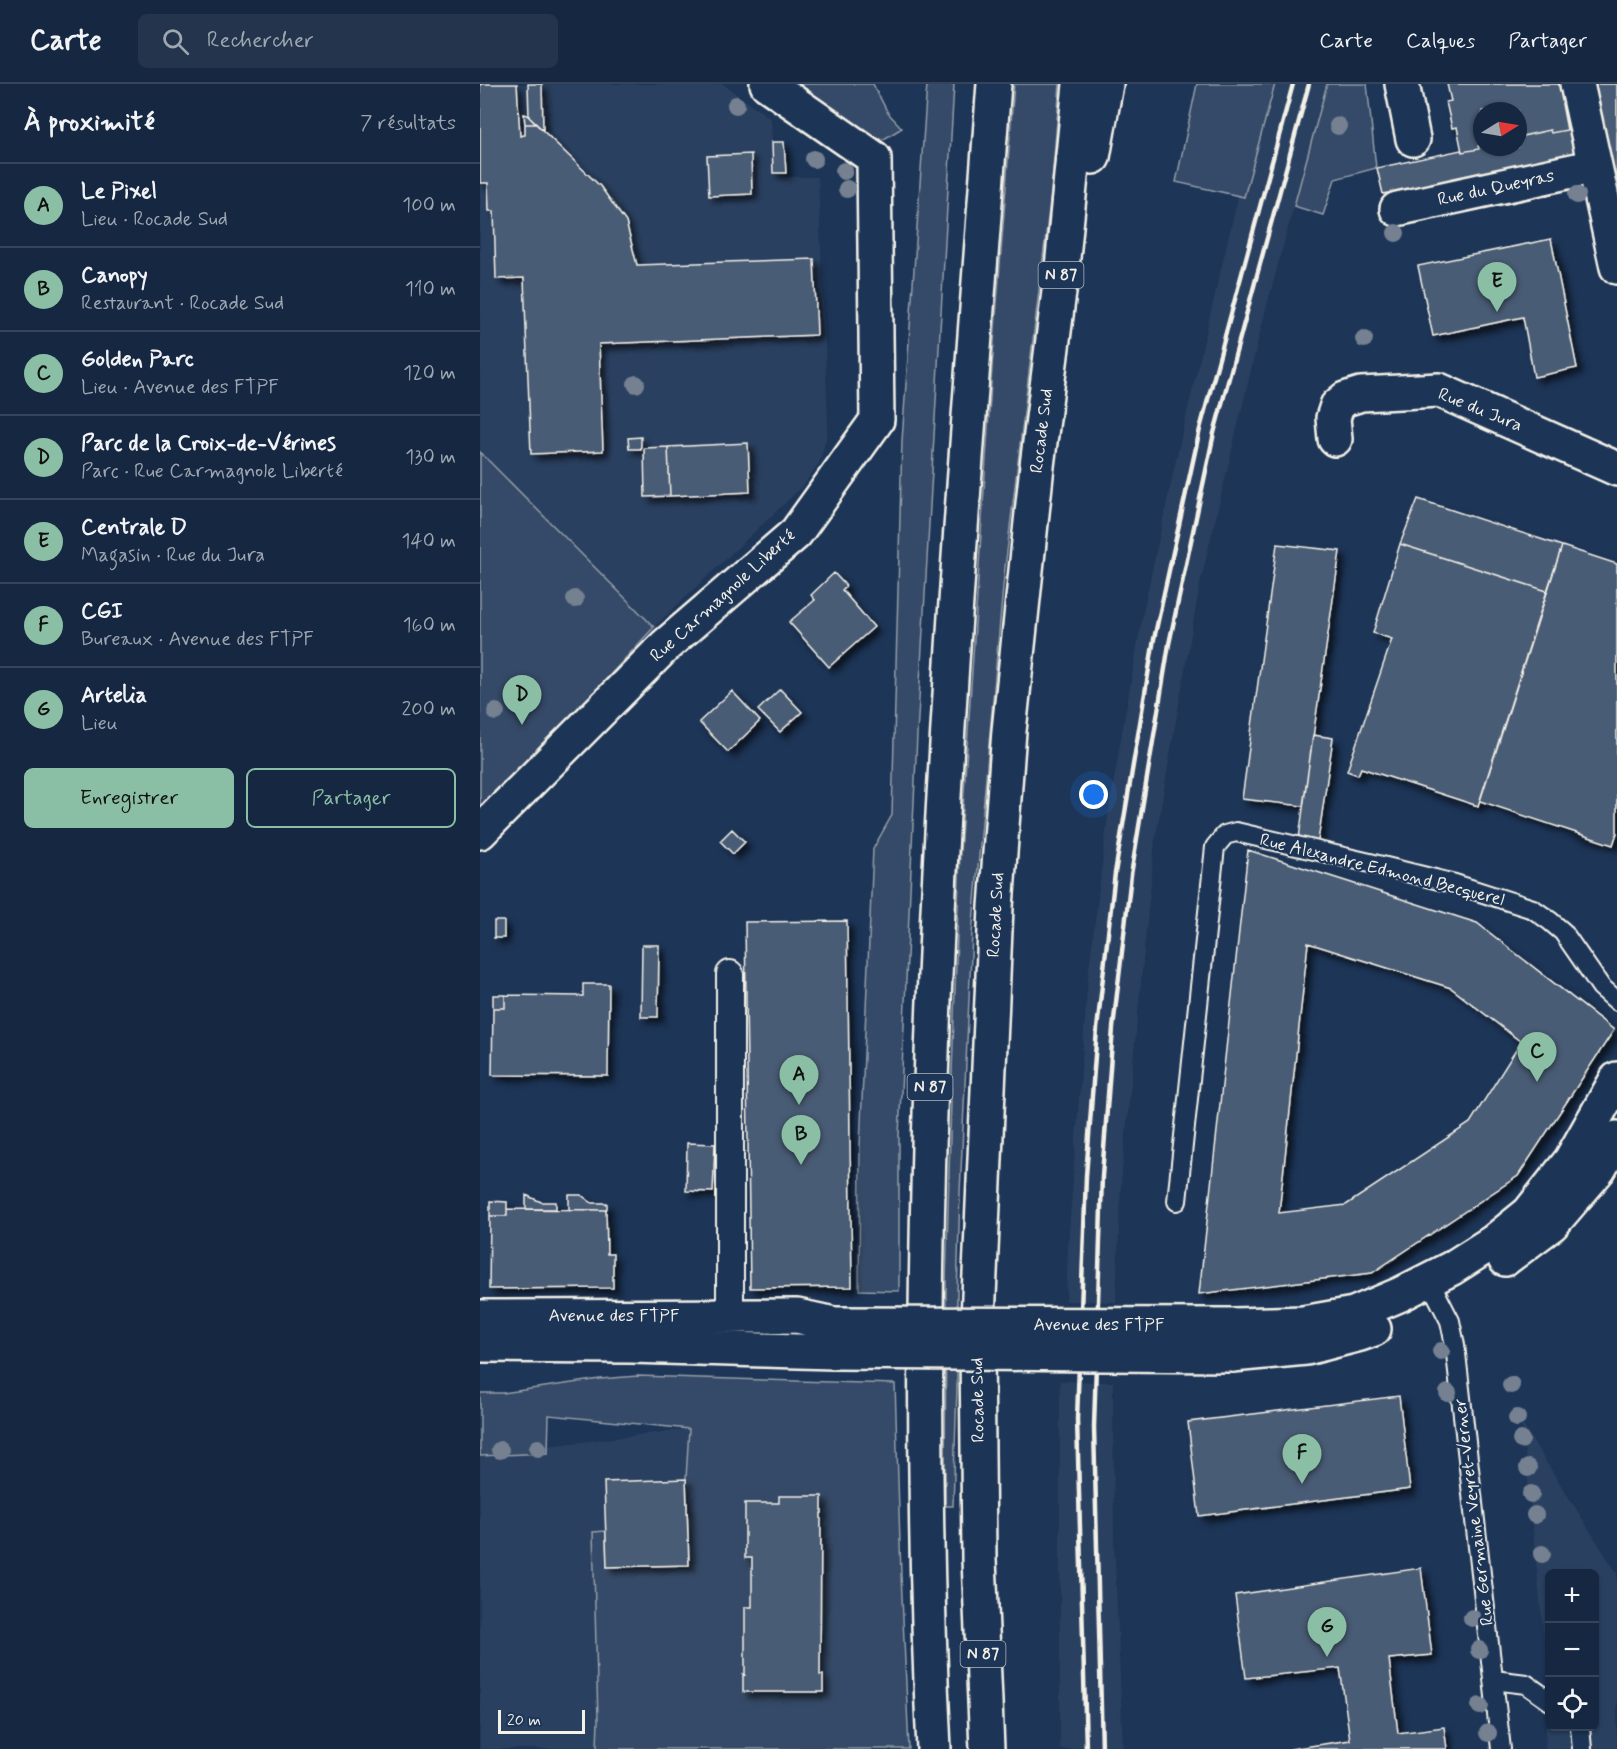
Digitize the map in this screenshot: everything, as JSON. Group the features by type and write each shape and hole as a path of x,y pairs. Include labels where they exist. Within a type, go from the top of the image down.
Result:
{"main road":[{"name":"Rue Carmagnole Liberté","path":"480,832 666,645 796,533 877,420 874,158 766,84"},
{"path":"968,426 974,84"},
{"name":"N 87","path":"934,1749 927,1553 925,1355 929,1122 946,740 994,84"},
{"name":"Rocade Sud","path":"987,1749 979,1558 977,1342 996,907 1009,731 1037,465 1062,268 1080,84"},
{"path":"1037,465 1106,84"},
{"path":"1402,84 1413,139"},
{"path":"1577,84 1617,267"},
{"name":"Rue du Queyras","path":"1396,209 1595,166"},
{"name":"Rue du Jura","path":"1335,439 1333,418 1336,406 1345,399 1361,394 1439,390 1617,469"},
{"name":"Avenue des FTPF","path":"1434,1289 1452,1268 1493,1242 1529,1213 1571,1160 1617,1079"},
{"name":"Avenue des FTPF","path":"483,1325 631,1346 834,1338 1232,1340 1303,1323 1354,1314 1401,1294 1465,1286 1505,1259 1545,1221 1585,1164 1617,1109"},
{"path":"1505,1259 1552,1224 1599,1169 1617,1138"},
{"name":"Avenue des FTPF","path":"483,1325 730,1315 797,1316 834,1338"}],"street":[{"path":"730,974 730,1315"}],"lane":[{"name":"Rue Alexandre Edmond Becquerel","path":"1177,1201 1215,847 1225,835 1236,832 1370,863 1455,884 1533,909 1563,932 1601,987 1617,1001"},
{"name":"Rue Germaine Veyret-Verner","path":"1434,1289 1450,1321 1455,1345 1501,1749"},
{"path":"1494,1680 1526,1684 1545,1697"},
{"path":"1580,1731 1582,1749"}],"shaded area":[{"path":"480,84 723,84 771,119 772,142 784,142 786,177 818,177 828,421 827,436 819,463 803,486 654,627 480,452"},
{"path":"795,84 873,84 888,113 902,128 884,139 866,136"},
{"path":"927,84 954,84 917,735 899,1136 899,1291 859,1290 860,1146 873,849 892,815 902,441"},
{"path":"1014,84 1060,84 1051,193 1004,576 972,934 960,1192 953,1506 945,1506 946,1284 960,853 992,368"},
{"path":"1197,84 1275,84 1244,197 1176,182"},
{"path":"1268,84 1327,84 1262,324 1200,584 1155,841 1121,1183 1116,1302 1066,1301 1088,977 1109,808 1143,612 1177,455 1256,121"},
{"path":"1327,84 1367,84 1376,168 1335,179 1323,215 1294,206"},
{"path":"480,452 654,627 480,817"},
{"path":"638,1376 895,1384 909,1749 597,1749 593,1532 606,1531 607,1567 689,1565 686,1479 689,1429 549,1415 548,1453 480,1456 480,1393 503,1393"},
{"path":"1060,1381 1113,1382 1114,1537 1123,1749 1060,1749"},
{"path":"1522,1424 1617,1573 1617,1749 1545,1749 1546,1731 1599,1731 1599,1569 1545,1569 1545,1649"},
{"path":"689,1429 878,1749 480,1749 480,1454"}],"building":[{"path":"480,84 517,84 520,136 525,135 525,124 536,124 600,186 626,222 637,265 814,259 817,335 599,344 603,451 531,454 524,278 496,279 494,211 489,211 488,183 480,183"},
{"path":"528,84 542,84 543,130 529,117"},
{"path":"1447,84 1563,84 1567,103 1562,104 1567,130 1551,133 1550,130 1527,135 1527,102 1473,102 1473,150 1462,152 1457,127 1452,128 1446,102 1451,101"},
{"path":"1595,84 1617,84 1617,188 1606,135"},
{"path":"1567,103 1577,153 1383,194 1377,168 1461,150 1462,152 1473,150 1473,156 1527,156 1527,135 1550,130 1551,133 1567,130 1562,104"},
{"path":"524,114 527,115 536,124 525,124"},
{"path":"772,142 784,142 786,173 773,173"},
{"path":"751,154 752,194 709,196 707,156"},
{"path":"1551,239 1577,368 1534,377 1523,317 1433,336 1418,266"},
{"path":"641,437 641,449 629,449 628,438"},
{"path":"748,443 750,492 670,496 668,447"},
{"path":"668,447 670,496 645,497 644,448"},
{"path":"1418,499 1562,546 1547,591 1400,544"},
{"path":"1277,544 1340,551 1303,806 1242,799"},
{"path":"1400,544 1547,591 1478,806 1361,768 1358,775 1347,771 1392,639 1373,633"},
{"path":"1562,546 1617,564 1617,833 1613,845 1480,801"},
{"path":"834,573 846,586 842,590 874,627 829,667 789,622 815,600 811,595"},
{"path":"780,689 802,712 780,732 758,710"},
{"path":"732,691 760,721 728,752 699,722"},
{"path":"1313,735 1333,738 1318,841 1299,838"},
{"path":"732,829 745,842 733,854 720,841"},
{"path":"1248,850 1477,923 1614,1030 1518,1176 1372,1273 1199,1294","holes":["1308,943 1451,988 1521,1042 1470,1123 1346,1205 1279,1213"]},
{"path":"494,921 504,921 504,938 494,938"},
{"path":"847,921 852,1287 750,1288 745,922"},
{"path":"642,945 659,945 658,1017 641,1017"},
{"path":"583,984 609,984 608,1076 492,1075 493,1008 505,1008 505,995 583,996"},
{"path":"493,995 505,995 505,1008 493,1008"},
{"path":"687,1143 715,1144 713,1192 686,1191"},
{"path":"526,1195 541,1202 556,1202 556,1209 526,1209"},
{"path":"569,1195 581,1195 592,1203 607,1203 607,1208 606,1210 569,1210"},
{"path":"490,1201 507,1202 507,1216 490,1216"},
{"path":"606,1208 607,1254 613,1254 613,1288 489,1289 490,1216 507,1216 507,1209 606,1210"},
{"path":"1399,1396 1410,1489 1199,1516 1188,1422"},
{"path":"686,1479 689,1565 607,1567 604,1482"},
{"path":"779,1496 822,1496 820,1675 823,1675 823,1692 743,1692 745,1607 752,1607 752,1558 745,1558 745,1503 779,1503"},
{"path":"1421,1568 1432,1655 1389,1659 1398,1733 1444,1727 1447,1749 1290,1749 1350,1740 1340,1668 1246,1678 1235,1595"}],"railway":[{"path":"1086,1749 1077,1419 1086,1176 1097,1029 1115,873 1154,639 1200,429 1293,84"},
{"path":"1102,1749 1094,1427 1102,1176 1113,1028 1131,875 1169,644 1214,433 1309,84"}],"place":[{"name":"Centrale D","path":"1497,312"},
{"name":"Parc de la Croix-de-Vérines","path":"522,725"},
{"name":"Golden Parc","path":"1537,1082"},
{"name":"Le Pixel","path":"799,1105"},
{"name":"Canopy","path":"801,1165"},
{"name":"CGI","path":"1302,1484"},
{"name":"Artelia","path":"1327,1657"}]}
